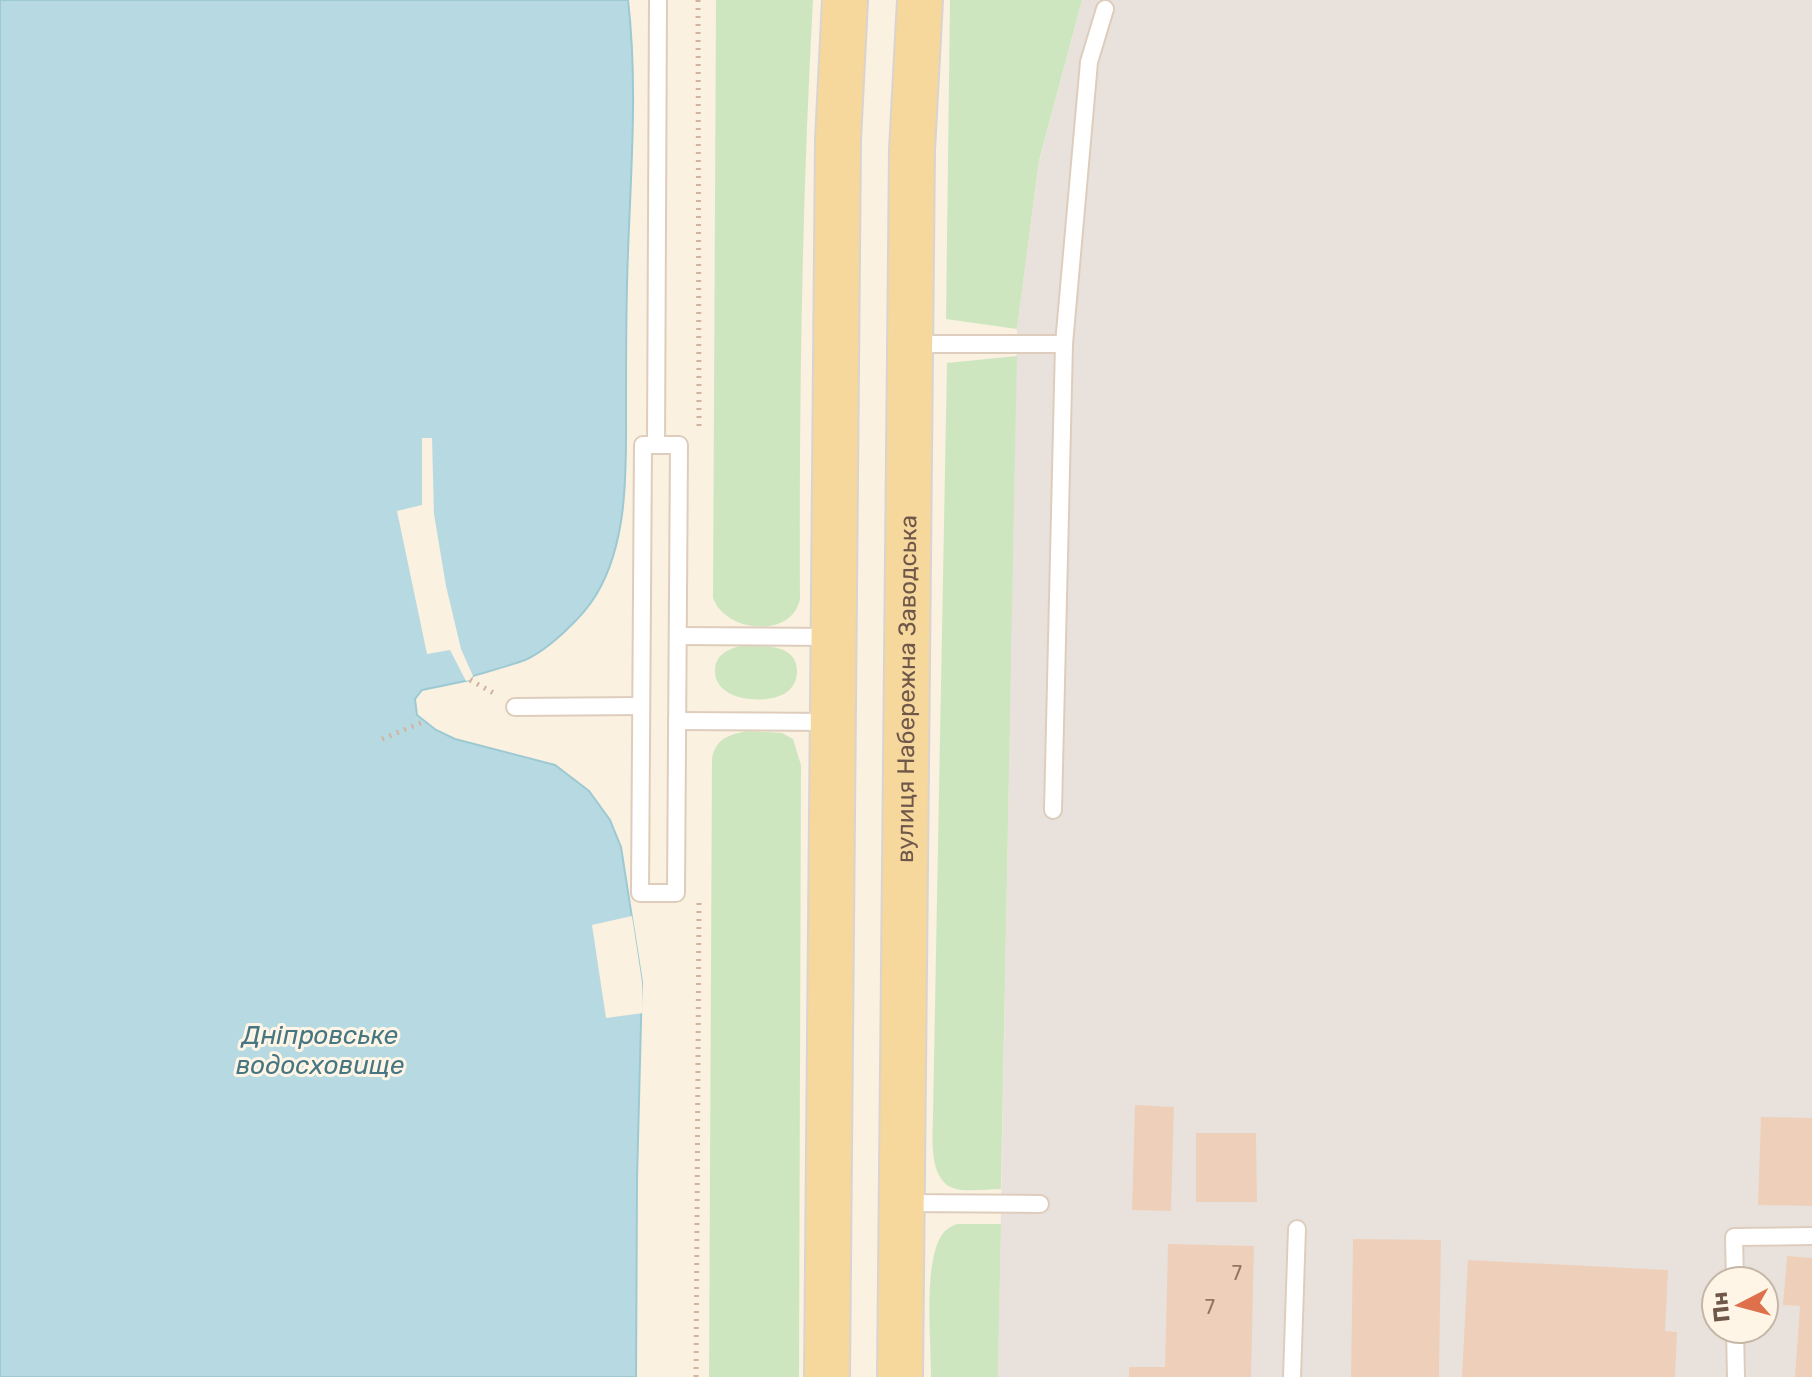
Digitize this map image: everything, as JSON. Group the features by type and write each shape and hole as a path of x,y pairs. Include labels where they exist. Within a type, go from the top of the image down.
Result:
{"main road":[{"path":"827,1377 838,140 845,0"},
{"name":"вулиця Набережна Заводська","path":"900,1377 912,150 920,0"}],"lane":[{"path":"656,445 658,0"},
{"path":"1053,810 1064,344 1089,62 1105,9"},
{"path":"910,344 1064,344"},
{"path":"643,445 656,445 679,445 676,893 640,893 643,445"},
{"path":"678,636 832,637"},
{"path":"515,707 641,706"},
{"path":"677,721 832,722"},
{"path":"902,1203 1040,1204"},
{"path":"1292,1377 1297,1229"},
{"path":"1735,1265 1734,1237 1812,1236"},
{"path":"1735,1345 1736,1377"}],"path":[{"path":"470,680 515,707"},
{"path":"382,739 423,722"}],"shaded area":[{"path":"1082,0 1812,0 1812,1377 998,1377 1017,329 1039,162"}],"green space":[{"path":"716,0 813,0 802,300 800,599 785,621 758,627 731,619 720,610 713,598"},
{"path":"950,0 1082,0 1039,161 1017,329 946,319"},
{"path":"1017,356 1001,1189 967,1190 956,1189 940,1177 933,1146 947,363"},
{"path":"740,646 786,651 796,664 796,680 791,688 775,697 752,699 730,694 722,688 715,669 718,660 727,651"},
{"path":"747,731 782,733 793,739 801,765 799,1377 709,1377 712,758 724,738"},
{"path":"957,1224 1001,1224 998,1377 931,1377 931,1270 941,1237"}],"water":[{"name":"Дніпровське водосховище","path":"0,0 628,0 633,106 626,454 623,503 615,551 607,574 590,604 544,649 525,660 473,676 470,680 422,690 415,699 417,715 436,730 455,739 555,765 589,791 610,820 621,847 642,982 636,1377 0,1377"}],"pier":[{"path":"422,438 432,438 434,514 461,649 473,676 466,681 450,650 427,654 397,511 422,505"},
{"path":"632,916 642,982 643,1013 606,1018 592,925"}],"building":[{"path":"1135,1105 1174,1107 1171,1211 1132,1210"},
{"path":"1761,1117 1812,1118 1812,1206 1758,1205"},
{"path":"1196,1133 1256,1133 1257,1202 1196,1202"},
{"path":"1353,1239 1441,1240 1439,1377 1351,1377"},
{"path":"1168,1244 1254,1246 1251,1377 1129,1377 1129,1367 1165,1367"},
{"path":"1787,1256 1812,1258 1812,1377 1795,1377 1800,1306 1783,1305"},
{"path":"1468,1260 1668,1270 1665,1331 1677,1332 1675,1377 1462,1377"}]}
